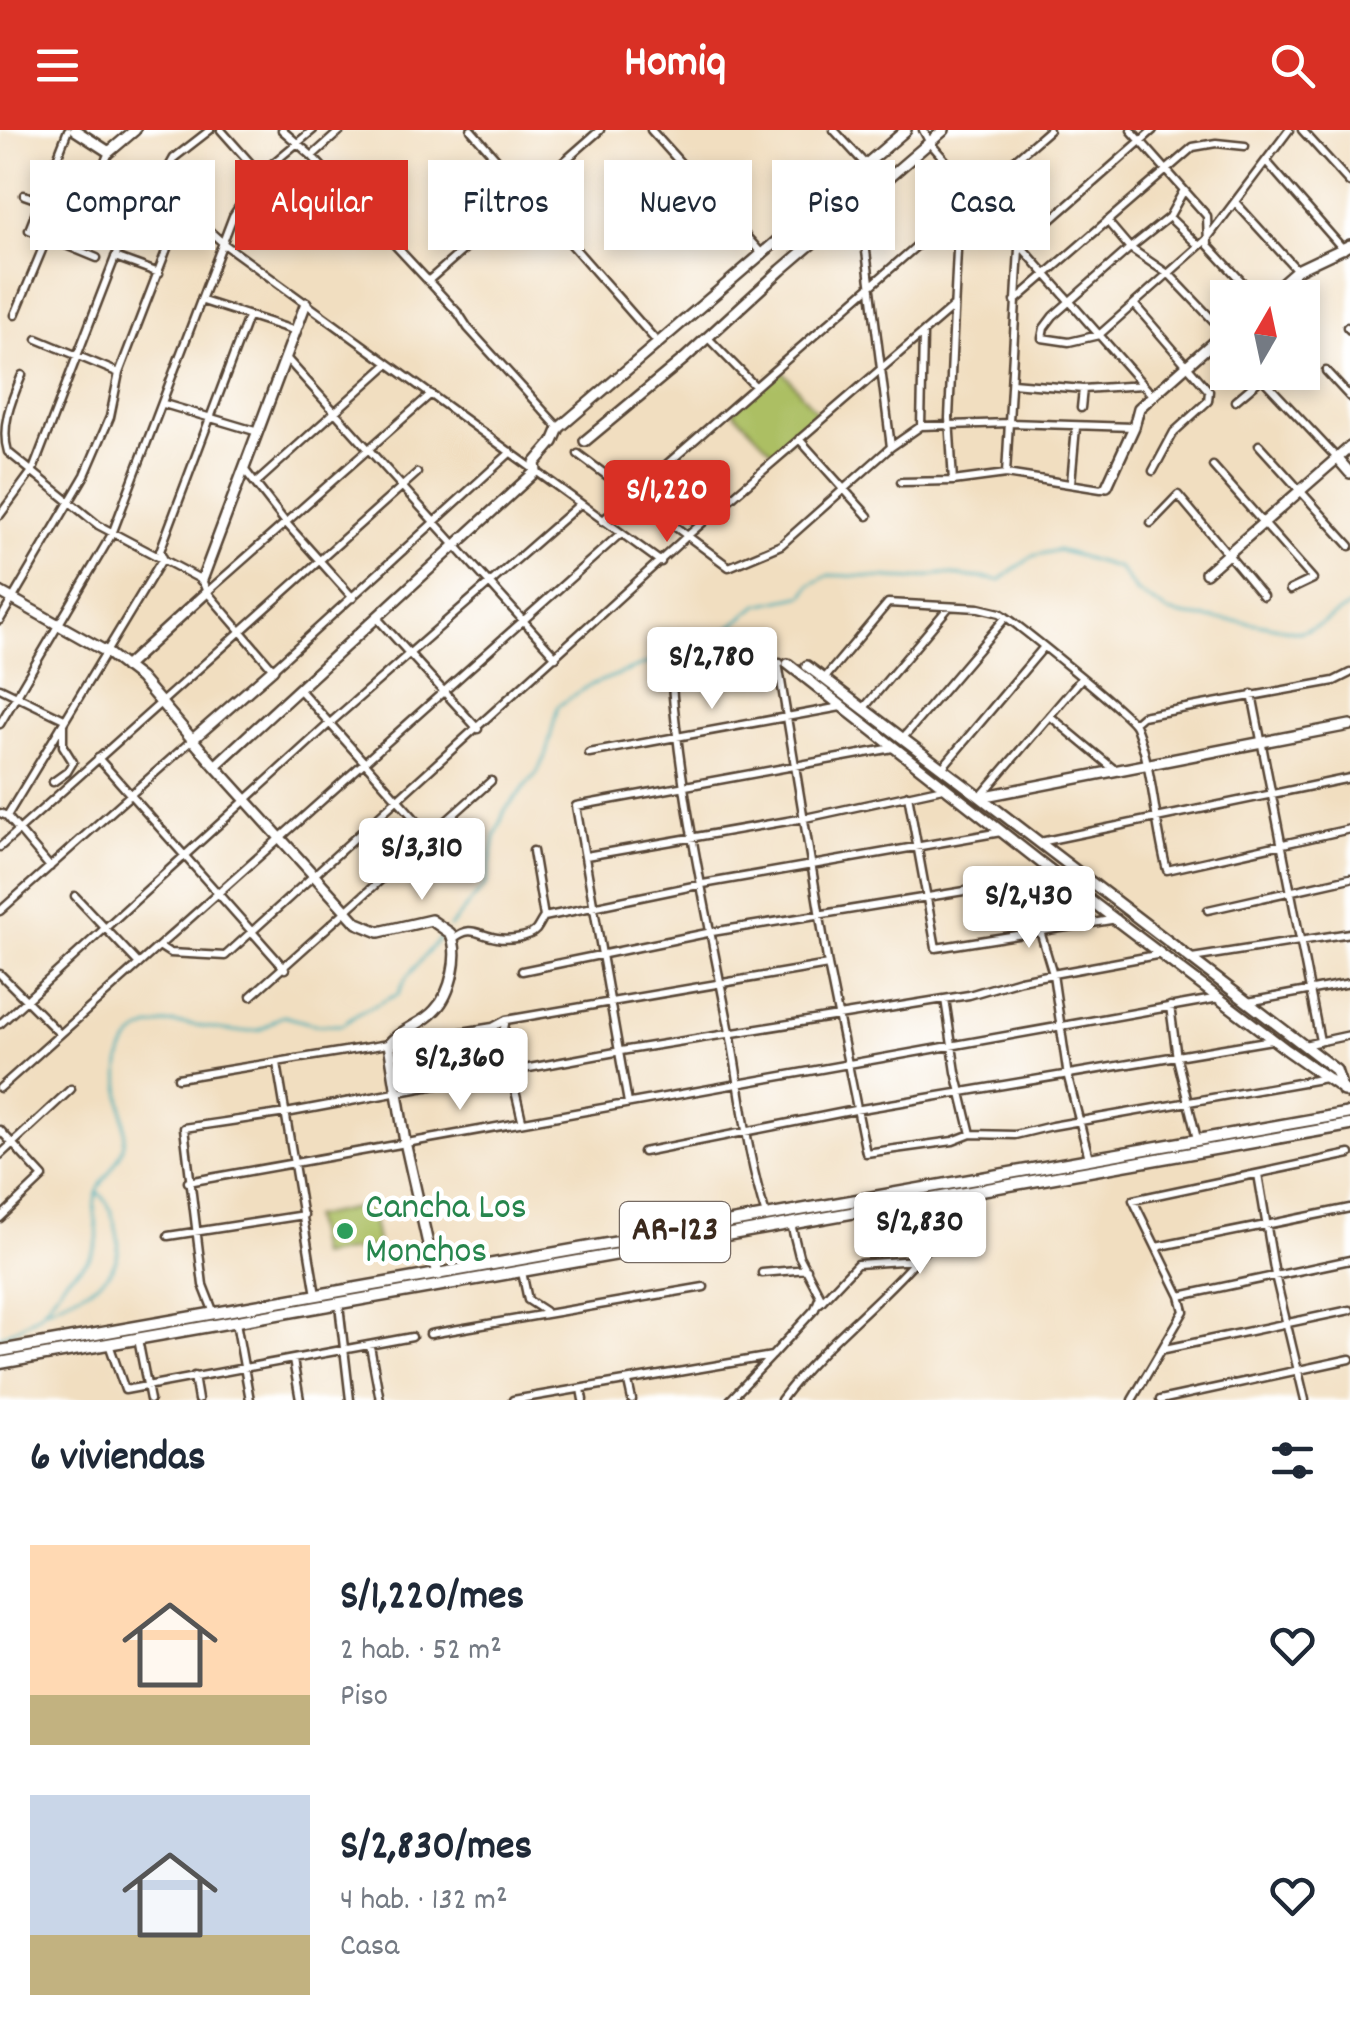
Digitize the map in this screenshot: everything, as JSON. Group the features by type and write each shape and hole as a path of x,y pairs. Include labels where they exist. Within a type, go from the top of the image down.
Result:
{"main road":[{"name":"AR-123","path":"0,1351 1350,1113"},
{"name":"AR-123","path":"0,1364 1350,1125"}],"street":[{"path":"58,160 72,130 109,152"},
{"path":"106,160 109,152 135,130"},
{"path":"173,160 210,130"},
{"path":"221,130 248,160"},
{"path":"282,130 312,156 559,428"},
{"path":"278,160 313,130"},
{"path":"312,156 341,130"},
{"path":"471,130 497,160"},
{"path":"566,160 600,130"},
{"path":"652,130 764,255"},
{"path":"834,130 861,160"},
{"path":"872,160 906,130"},
{"path":"923,130 945,160"},
{"path":"895,172 944,130"},
{"path":"1015,160 1049,130"},
{"path":"1131,130 1207,216 1206,240 1240,280"},
{"path":"1050,221 1153,130"},
{"path":"1184,190 1168,217 1069,301 1044,328 1042,338 1068,342 1098,335 1206,240 1289,130"},
{"path":"1302,130 1350,182"},
{"path":"1015,300 1193,147 1216,143 1245,146"},
{"path":"1266,161 1347,248 1296,270 1285,280"},
{"path":"24,194 30,197"},
{"path":"1236,203 1296,270"},
{"path":"0,724 112,534 235,213"},
{"path":"1168,217 1199,246"},
{"path":"1107,221 1130,248 1168,274 1210,316"},
{"path":"215,236 661,562"},
{"path":"602,521 915,247"},
{"path":"536,470 534,463 553,442 559,428 772,248"},
{"path":"14,315 42,250"},
{"path":"77,250 97,258"},
{"path":"0,516 33,470 118,250"},
{"path":"0,620 71,502 110,417 118,373 167,250"},
{"path":"427,281 463,250"},
{"path":"575,250 658,344"},
{"path":"586,441 806,250"},
{"path":"866,250 891,447"},
{"path":"953,481 950,424 957,250"},
{"path":"1006,474 1019,250"},
{"path":"1021,250 1153,396"},
{"path":"116,256 159,273"},
{"path":"202,301 296,331"},
{"path":"202,580 306,304"},
{"path":"1134,304 1209,391 1208,400 1174,432 1153,471"},
{"path":"159,946 170,953 225,956 686,537 954,306"},
{"path":"50,868 3,814 162,558 160,550 248,317"},
{"path":"921,426 923,334"},
{"path":"707,337 754,385"},
{"path":"37,339 118,373"},
{"path":"901,482 1006,474 1100,489 1107,486 1139,408 1210,345"},
{"path":"287,359 556,657"},
{"path":"256,483 387,365"},
{"path":"1326,371 1350,397"},
{"path":"0,428 22,375"},
{"path":"1012,383 1083,389 1142,384"},
{"path":"1081,408 1083,389"},
{"path":"1235,402 1246,390"},
{"path":"1272,390 1350,473"},
{"path":"125,666 431,394"},
{"path":"164,404 259,432"},
{"path":"6,414 4,445 8,452 112,534 202,580 207,592 273,669"},
{"path":"578,454 729,567 782,545 891,447 921,426 1009,423 1134,428"},
{"path":"1072,483 1076,427"},
{"path":"798,440 868,516"},
{"path":"1259,445 1350,546"},
{"path":"1206,573 1350,447"},
{"path":"0,911 511,452"},
{"path":"1213,466 1313,579 1290,590"},
{"path":"244,470 352,598"},
{"path":"215,766 536,470"},
{"path":"0,847 417,473"},
{"path":"1152,523 1178,495 1263,596"},
{"path":"0,1024 330,724 580,504"},
{"path":"0,1088 620,534"},
{"path":"0,593 105,652 140,678 357,923 379,932 436,921 453,939 455,952 442,1001 430,1015 405,1029 389,1044"},
{"path":"824,679 888,603 980,608 1006,617 1135,722 1149,764 1155,819 1167,870 1350,829"},
{"path":"863,709 949,607"},
{"path":"902,739 1006,617"},
{"path":"377,618 478,729"},
{"path":"942,768 1043,648"},
{"path":"783,663 1346,1092"},
{"path":"783,663 787,718 828,965 866,1153 971,1134 1006,1136 1326,1078"},
{"path":"766,1215 746,1134 692,838 672,685 783,663 807,666 1336,1070 1346,1092"},
{"path":"1135,722 1142,716 1334,681 1350,674"},
{"path":"980,797 1081,679"},
{"path":"0,688 64,719"},
{"path":"299,689 432,837"},
{"path":"1252,694 1320,1041"},
{"path":"589,753 841,708"},
{"path":"1050,716 1115,770"},
{"path":"54,782 73,762 63,746 64,719"},
{"path":"980,797 1350,725"},
{"path":"628,1103 576,806 892,748"},
{"path":"98,758 285,969"},
{"path":"1038,842 1350,778"},
{"path":"251,996 491,781"},
{"path":"586,856 804,818 943,788"},
{"path":"908,795 936,948 1116,920"},
{"path":"544,916 1001,832"},
{"path":"453,939 474,929 494,938 522,937 536,930 544,916 533,852"},
{"path":"522,971 712,932 1058,876"},
{"path":"1208,910 1350,878"},
{"path":"75,896 138,964"},
{"path":"1040,931 1053,974 1068,1077 1089,1158"},
{"path":"1190,958 1350,934"},
{"path":"215,1315 202,1285 184,1128 730,1032 838,1017 1164,954"},
{"path":"178,1078 493,1027 506,1020 828,965"},
{"path":"0,974 60,1034"},
{"path":"1248,1002 1350,983"},
{"path":"945,998 971,1134"},
{"path":"188,1182 1220,998"},
{"path":"1170,1006 1177,1058 1197,1139"},
{"path":"506,1020 502,1036 522,1120"},
{"path":"1304,1046 1350,1035"},
{"path":"643,1152 855,1110 1274,1040"},
{"path":"389,1044 405,1142 438,1276"},
{"path":"277,1062 316,1297"},
{"path":"0,1155 71,1089"},
{"path":"0,1130 43,1177 0,1218"},
{"path":"1132,1400 1184,1311 1133,1200 1350,1154"},
{"path":"1258,1174 1276,1276 1305,1400"},
{"path":"781,1400 846,1327 876,1302 950,1225 948,1196"},
{"path":"1156,1247 1350,1208"},
{"path":"168,1236 304,1215"},
{"path":"791,1224 800,1256 820,1290 819,1304"},
{"path":"730,1400 857,1264 916,1260"},
{"path":"1180,1296 1350,1260"},
{"path":"762,1273 807,1269"},
{"path":"522,1272 528,1300 547,1313"},
{"path":"430,1334 704,1288"},
{"path":"338,1304 350,1400"},
{"path":"1164,1350 1350,1310"},
{"path":"236,1322 250,1400"},
{"path":"109,1344 125,1390 412,1337"},
{"path":"138,1339 150,1400"},
{"path":"370,1346 380,1400"},
{"path":"512,1400 772,1356"},
{"path":"1160,1400 1350,1359"},
{"path":"293,1360 300,1400"},
{"path":"194,1376 198,1400"},
{"path":"628,1382 632,1400"},
{"path":"581,1389 583,1400"}],"green space":[{"path":"781,369 819,415 774,453 733,411"},
{"name":"Cancha Los Monchos","path":"370,1205 378,1246 319,1256 312,1217"}],"waterway":[{"path":"450,927 486,884 505,810 537,773 558,706 588,686 703,642 758,605 804,595 810,585 829,575 912,579 942,574 1000,580 1033,556 1058,550 1119,568 1136,591 1168,612 1188,616 1299,632 1320,625 1350,605"},
{"path":"0,1337 39,1314 94,1251 98,1238 95,1200 124,1142 119,1077 123,1052 130,1041 140,1032 168,1023 243,1031 262,1029 284,1016 316,1025 342,1025 398,994 406,978 444,933"},
{"path":"46,1309 100,1281 116,1260 116,1228 99,1193"}],"place":[{"name":"Cancha Los Monchos","path":"345,1231"}]}
